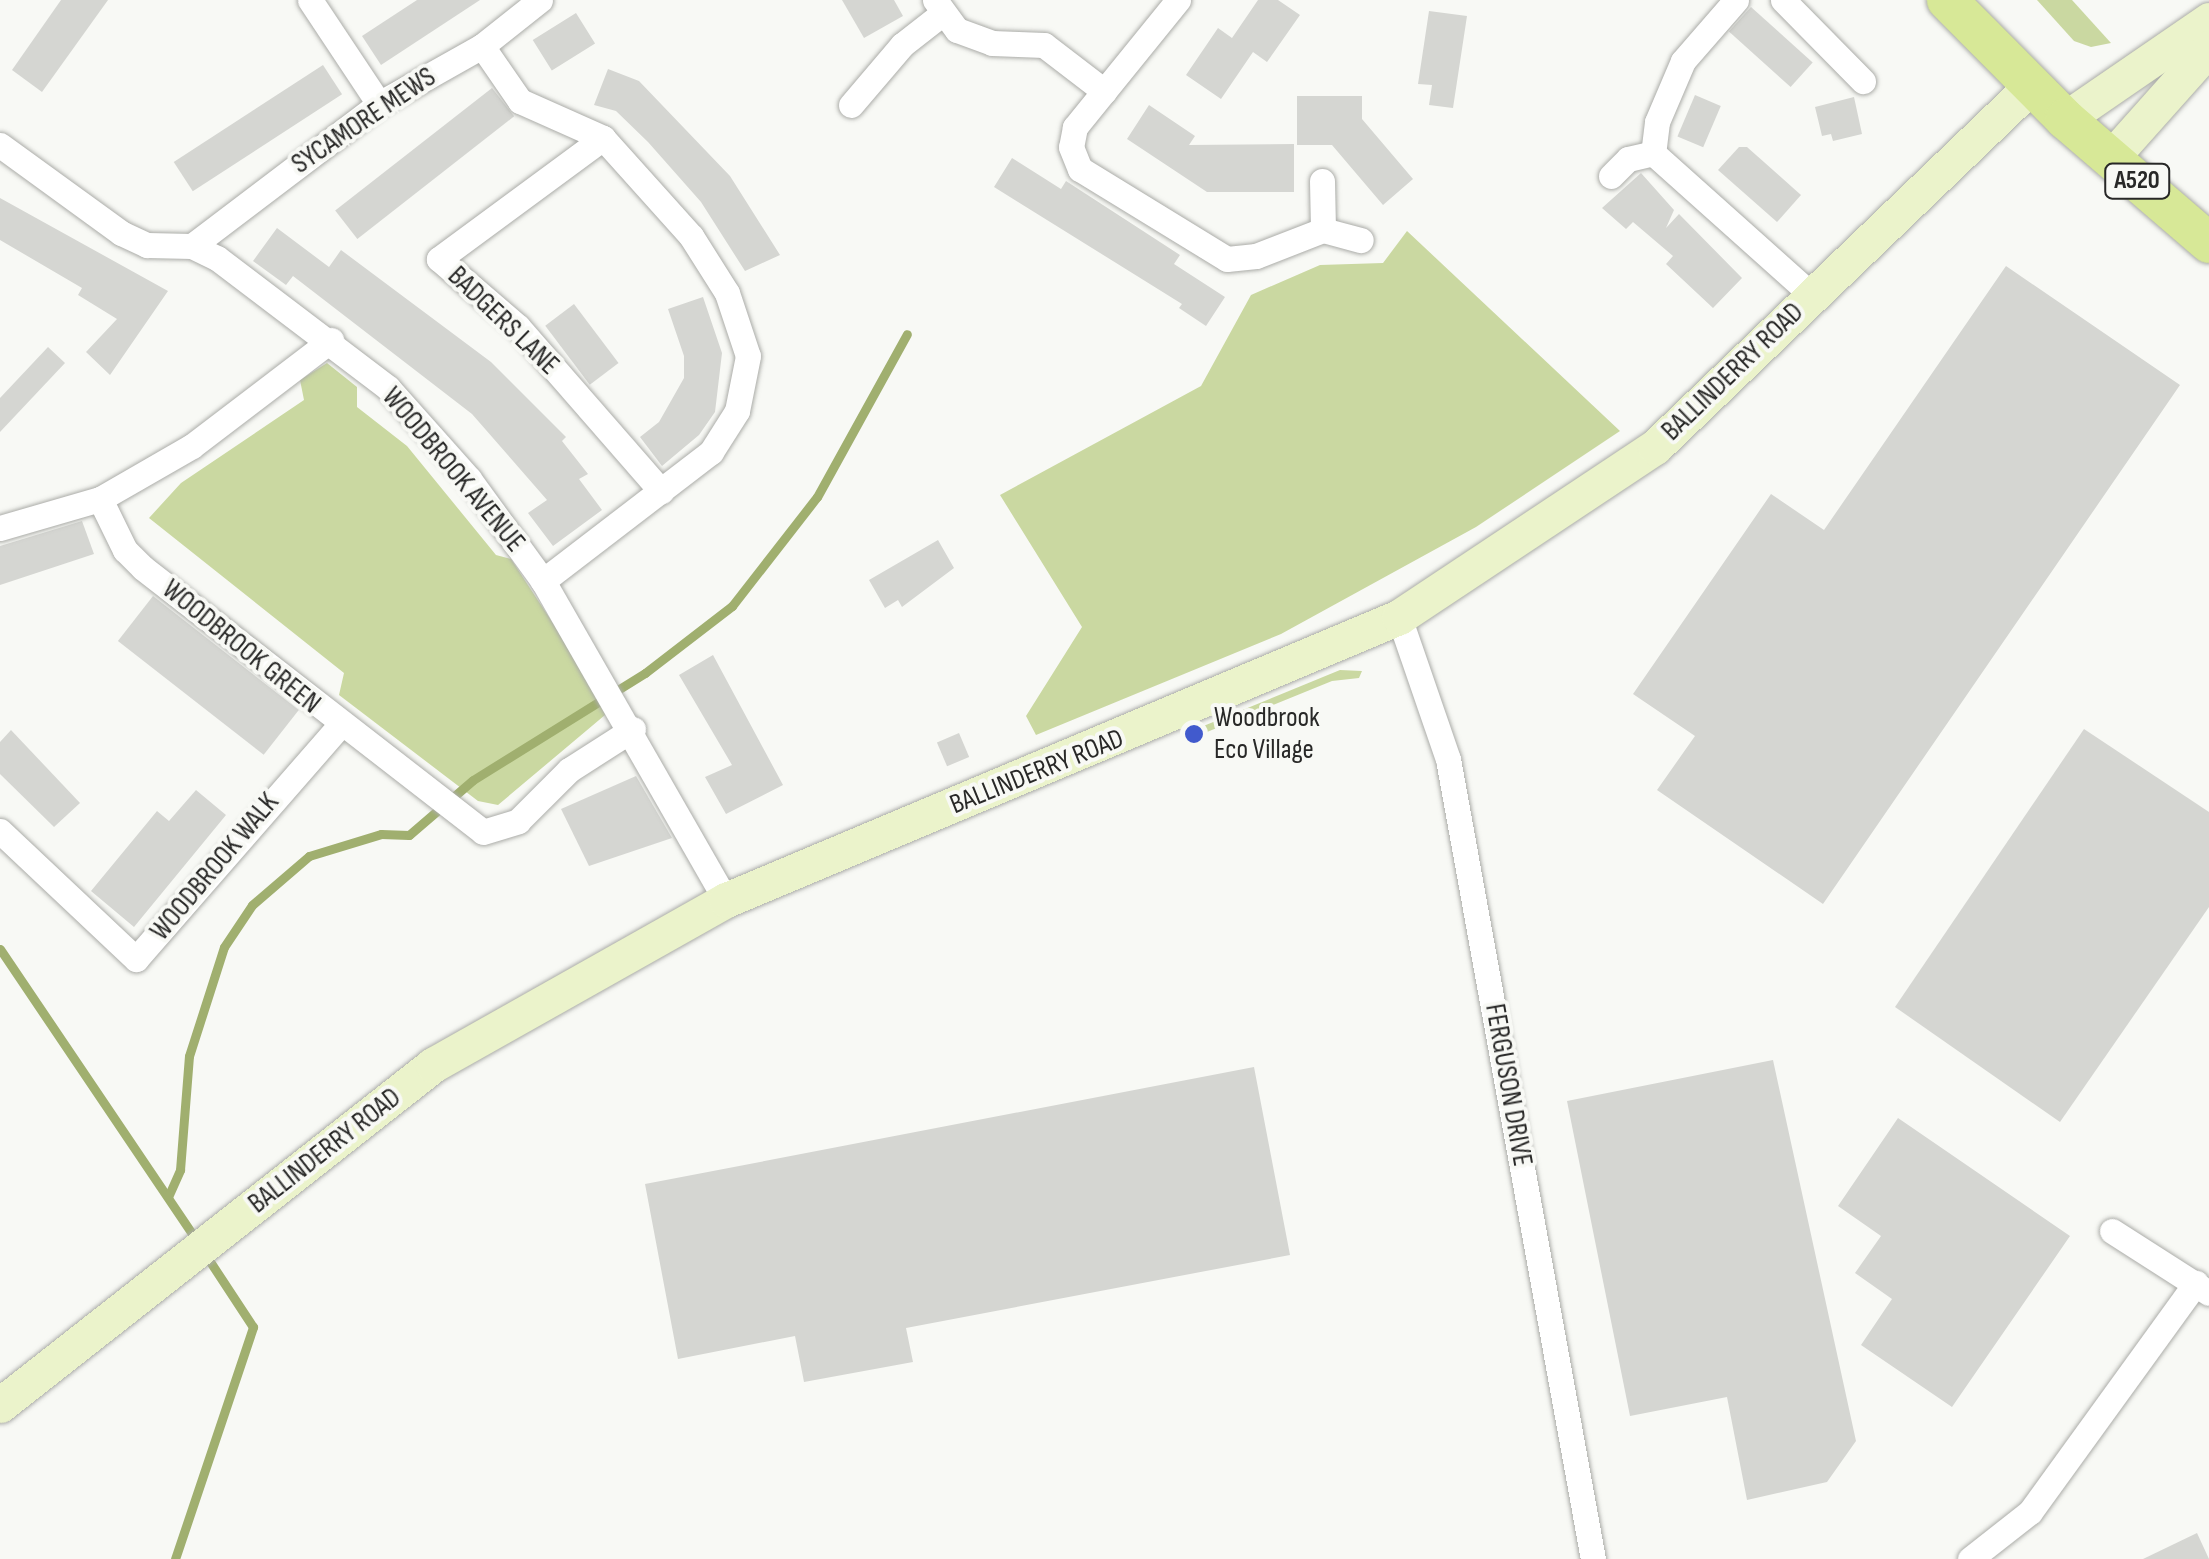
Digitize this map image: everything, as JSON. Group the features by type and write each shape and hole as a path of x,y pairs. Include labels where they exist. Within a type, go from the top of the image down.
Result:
{"main road":[{"name":"A520","path":"1947,0 2066,119 2209,243"},
{"path":"2066,119 2209,20"},
{"path":"2110,158 2209,48"},
{"name":"BALLINDERRY ROAD","path":"0,1405 433,1065 726,900 1400,618 1654,447 2031,86"}],"street":[{"path":"310,0 379,104"},
{"name":"SYCAMORE MEWS","path":"192,246 379,104 482,46 540,0"},
{"path":"1178,0 1075,128 1072,148 1080,169 1227,259 1256,256 1323,230 1361,240"},
{"path":"1653,153 1657,122 1683,61 1736,0"},
{"path":"1783,0 1832,65 1863,81"},
{"path":"851,106 939,6 957,30 992,42 1044,46 1104,91"},
{"path":"482,46 520,102 603,138 690,236 727,294 748,356 737,411 710,452 544,582"},
{"name":"BADGERS LANE","path":"603,138 439,259 518,327 662,491"},
{"path":"0,145 121,233 147,245 192,246"},
{"path":"1611,176 1628,159 1653,153"},
{"path":"1653,153 1812,295"},
{"path":"1322,180 1323,230"},
{"name":"WOODBROOK AVENUE","path":"192,246 331,340 400,402 544,582 627,719 726,900"},
{"path":"1,525 100,499 192,446 331,340"},
{"name":"WOODBROOK GREEN","path":"100,499 125,550 143,568 339,726 484,832 518,820 627,719"},
{"name":"FERGUSON DRIVE","path":"1400,618 1448,760 1593,1559"},
{"name":"WOODBROOK WALK","path":"0,831 136,959 339,726"},
{"path":"1970,1559 2030,1512 2202,1288 2112,1231"}],"green space":[{"path":"2037,0 2072,0 2111,43 2091,47 2074,41"},
{"path":"1407,231 1620,431 1476,527 1281,634 1036,735 1026,716 1082,627 1000,495 1201,386 1251,295 1320,265 1383,263"},
{"path":"327,363 357,387 357,407 407,446 496,555 511,559 603,700 605,715 498,805 478,801 339,695 344,673 149,518 181,483 304,400 300,380"},
{"path":"1340,670 1362,671 1359,678 1332,681 1207,732 1201,727"}],"building":[{"path":"61,0 108,0 42,92 12,70"},
{"path":"417,0 480,0 381,65 362,36"},
{"path":"842,0 894,0 903,16 864,38"},
{"path":"1258,0 1278,0 1300,15 1267,62 1253,52 1221,99 1186,75 1218,28 1232,38"},
{"path":"1751,7 1813,63 1791,87 1729,32"},
{"path":"1429,11 1467,16 1453,108 1429,105 1432,85 1418,84"},
{"path":"576,13 595,44 552,71 533,40"},
{"path":"323,65 342,94 193,191 174,162"},
{"path":"608,69 639,81 730,176 780,255 745,271 701,202 648,142 616,111 594,105"},
{"path":"492,88 514,116 357,239 335,211"},
{"path":"1695,95 1721,106 1703,147 1677,136"},
{"path":"1297,96 1362,96 1362,119 1413,179 1383,205 1332,145 1297,145"},
{"path":"1854,97 1862,134 1833,141 1831,134 1822,136 1815,107"},
{"path":"1149,105 1195,136 1189,145 1294,144 1294,192 1207,192 1127,139"},
{"path":"1739,147 1747,147 1801,195 1777,222 1718,170"},
{"path":"1012,158 1061,189 1066,181 1180,255 1174,264 1225,297 1206,326 1179,308 1182,304 994,187"},
{"path":"1641,173 1674,210 1666,228 1679,214 1742,278 1713,308 1666,264 1673,256 1633,222 1626,229 1602,208"},
{"path":"0,198 168,291 110,375 86,352 117,319 78,295 82,288 0,240"},
{"path":"277,228 329,267 341,250 491,362 566,437 562,441 588,474 579,479 602,510 553,546 528,513 547,500 472,414 293,276 286,285 253,261"},
{"path":"2006,266 2180,385 1823,904 1657,790 1695,736 1633,694 1771,494 1824,530"},
{"path":"703,297 722,353 715,412 699,435 662,466 640,437 659,422 684,378 684,356 668,309"},
{"path":"574,304 619,363 590,385 545,326"},
{"path":"48,347 65,363 0,432 0,398"},
{"path":"82,521 94,554 0,585 0,546"},
{"path":"938,540 954,568 902,607 898,600 885,608 869,580"},
{"path":"153,596 299,710 264,755 118,641"},
{"path":"713,655 783,785 726,814 705,777 732,765 679,675"},
{"path":"2084,729 2209,812 2209,907 2060,1122 1895,1007"},
{"path":"11,730 80,803 54,827 0,774 0,742"},
{"path":"959,733 969,757 947,766 937,742"},
{"path":"636,776 672,838 589,866 561,809"},
{"path":"196,790 226,815 134,927 91,891 157,811 169,821"},
{"path":"1773,1060 1856,1441 1827,1482 1747,1500 1727,1397 1630,1416 1567,1101"},
{"path":"1254,1067 1290,1255 906,1328 913,1362 804,1382 795,1336 678,1359 645,1184"},
{"path":"1898,1118 2070,1236 1952,1407 1861,1345 1892,1299 1855,1273 1881,1236 1838,1206"},
{"path":"2197,1533 2209,1559 2143,1559"}],"waterway":[{"path":"168,1197 180,1170 189,1056 224,947 252,905 309,856 381,834 409,835 473,780 645,673 732,606 817,497 907,334"},
{"path":"0,949 197,1241"},
{"path":"175,1559 253,1327 205,1254"}],"place":[{"name":"Woodbrook Eco Village","path":"1194,734"}]}
